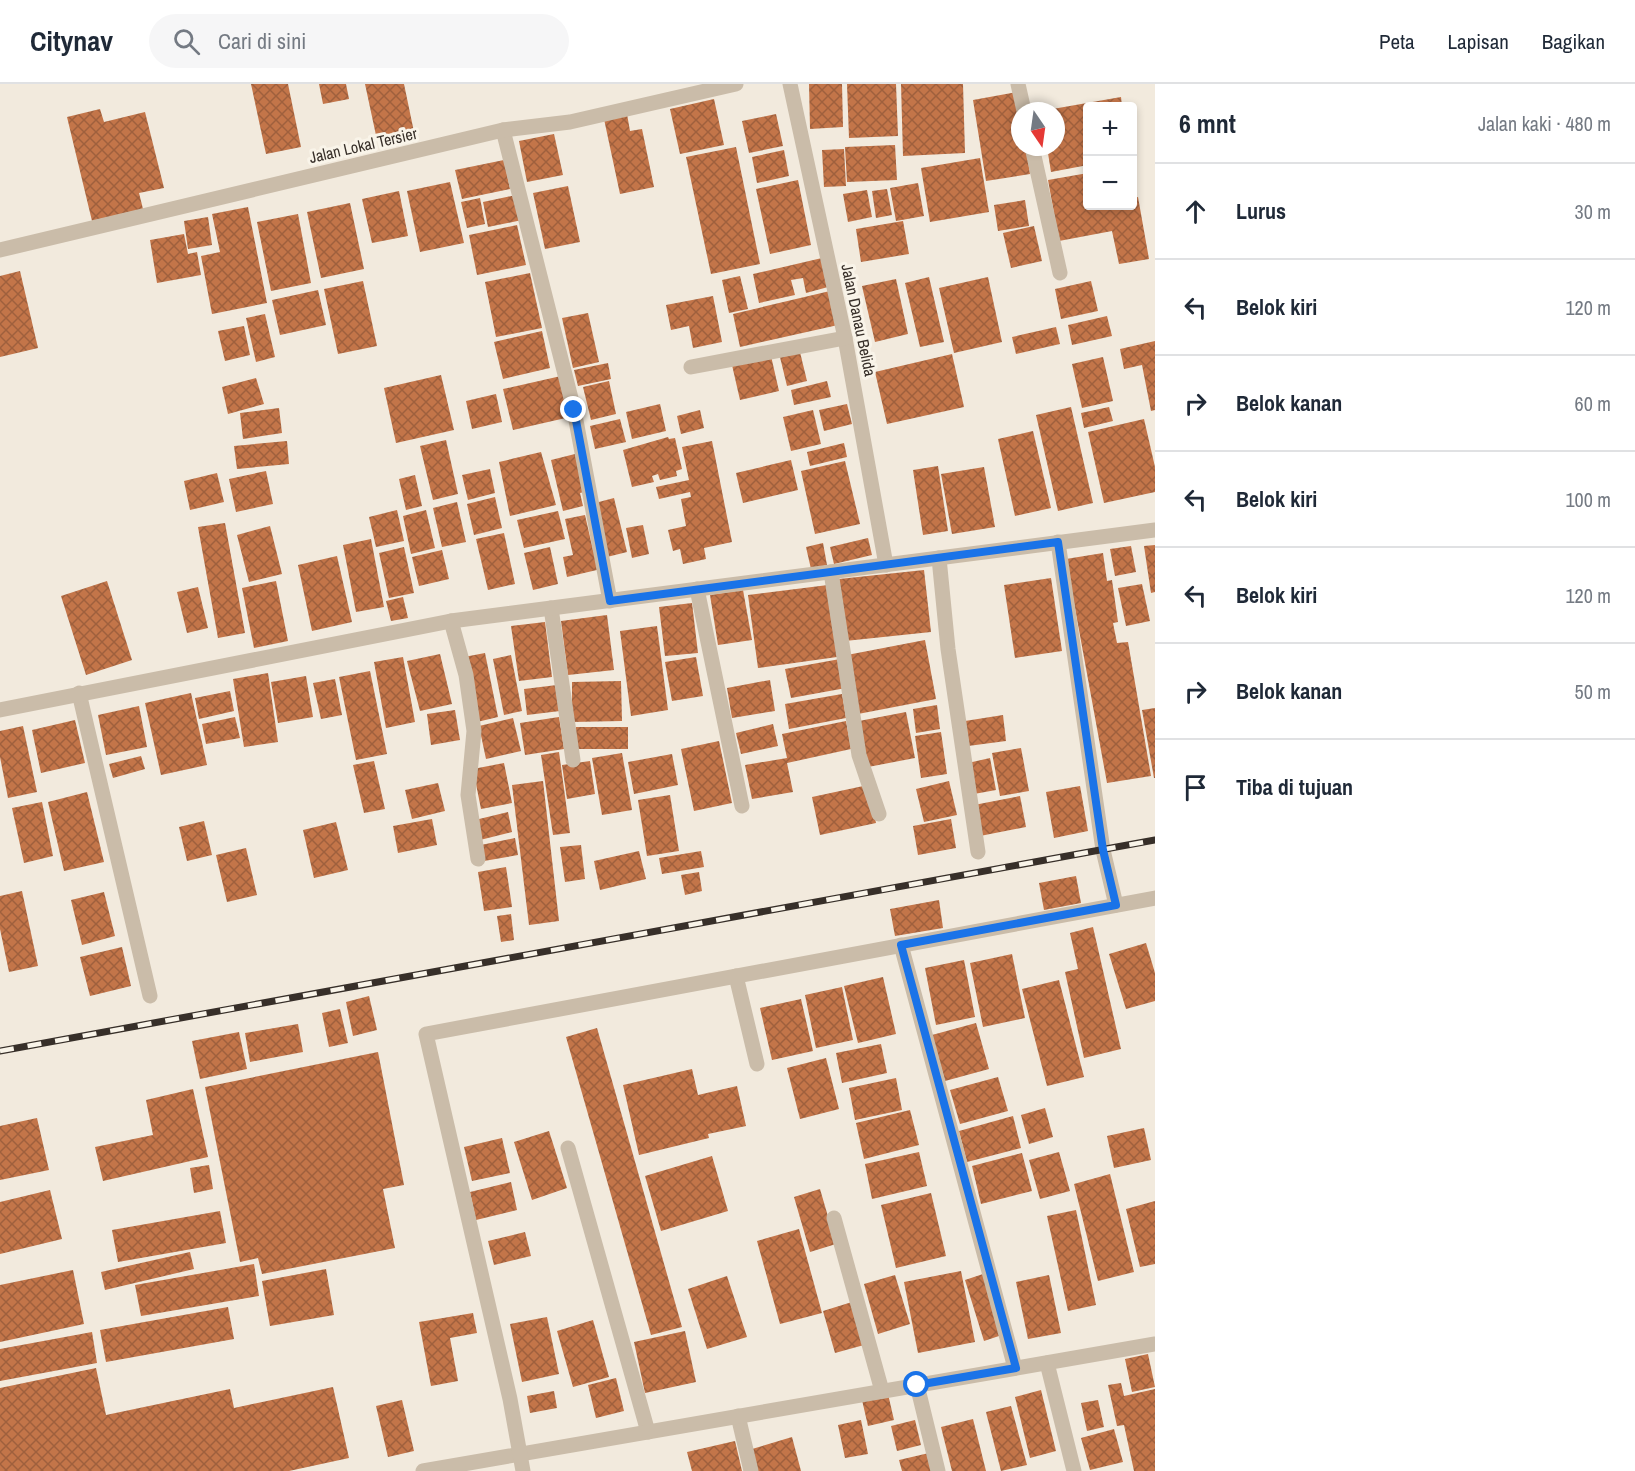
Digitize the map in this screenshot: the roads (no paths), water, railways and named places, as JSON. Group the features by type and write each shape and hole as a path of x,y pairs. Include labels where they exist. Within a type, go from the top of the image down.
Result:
{"street":[{"name":"Jalan Lokal Tersier","path":"0,250 503,130 570,122 736,84"},
{"name":"Jalan Danau Belida","path":"790,84 845,338 886,565"},
{"path":"1018,84 1022,102"},
{"path":"503,130 574,410 610,601"},
{"path":"1034,156 1060,273"},
{"path":"691,367 845,338"},
{"path":"0,710 451,621 1155,530"},
{"path":"1058,542 1103,850 1116,905"},
{"path":"939,558 948,650 978,852"},
{"path":"831,572 860,755 879,814"},
{"path":"697,589 742,806"},
{"path":"550,608 573,760"},
{"path":"451,621 466,675 474,724 468,795 478,859"},
{"path":"79,693 150,996"},
{"path":"523,1471 510,1399 426,1034 1155,898"},
{"path":"901,945 1016,1368"},
{"path":"736,976 757,1064"},
{"path":"568,1148 648,1432"},
{"path":"834,1218 882,1391"},
{"path":"423,1471 440,1470 519,1454 1155,1344"},
{"path":"1047,1363 1074,1471"},
{"path":"917,1385 938,1471"},
{"path":"738,1416 751,1471"}],"railway":[{"path":"0,1051 1155,840"}]}
